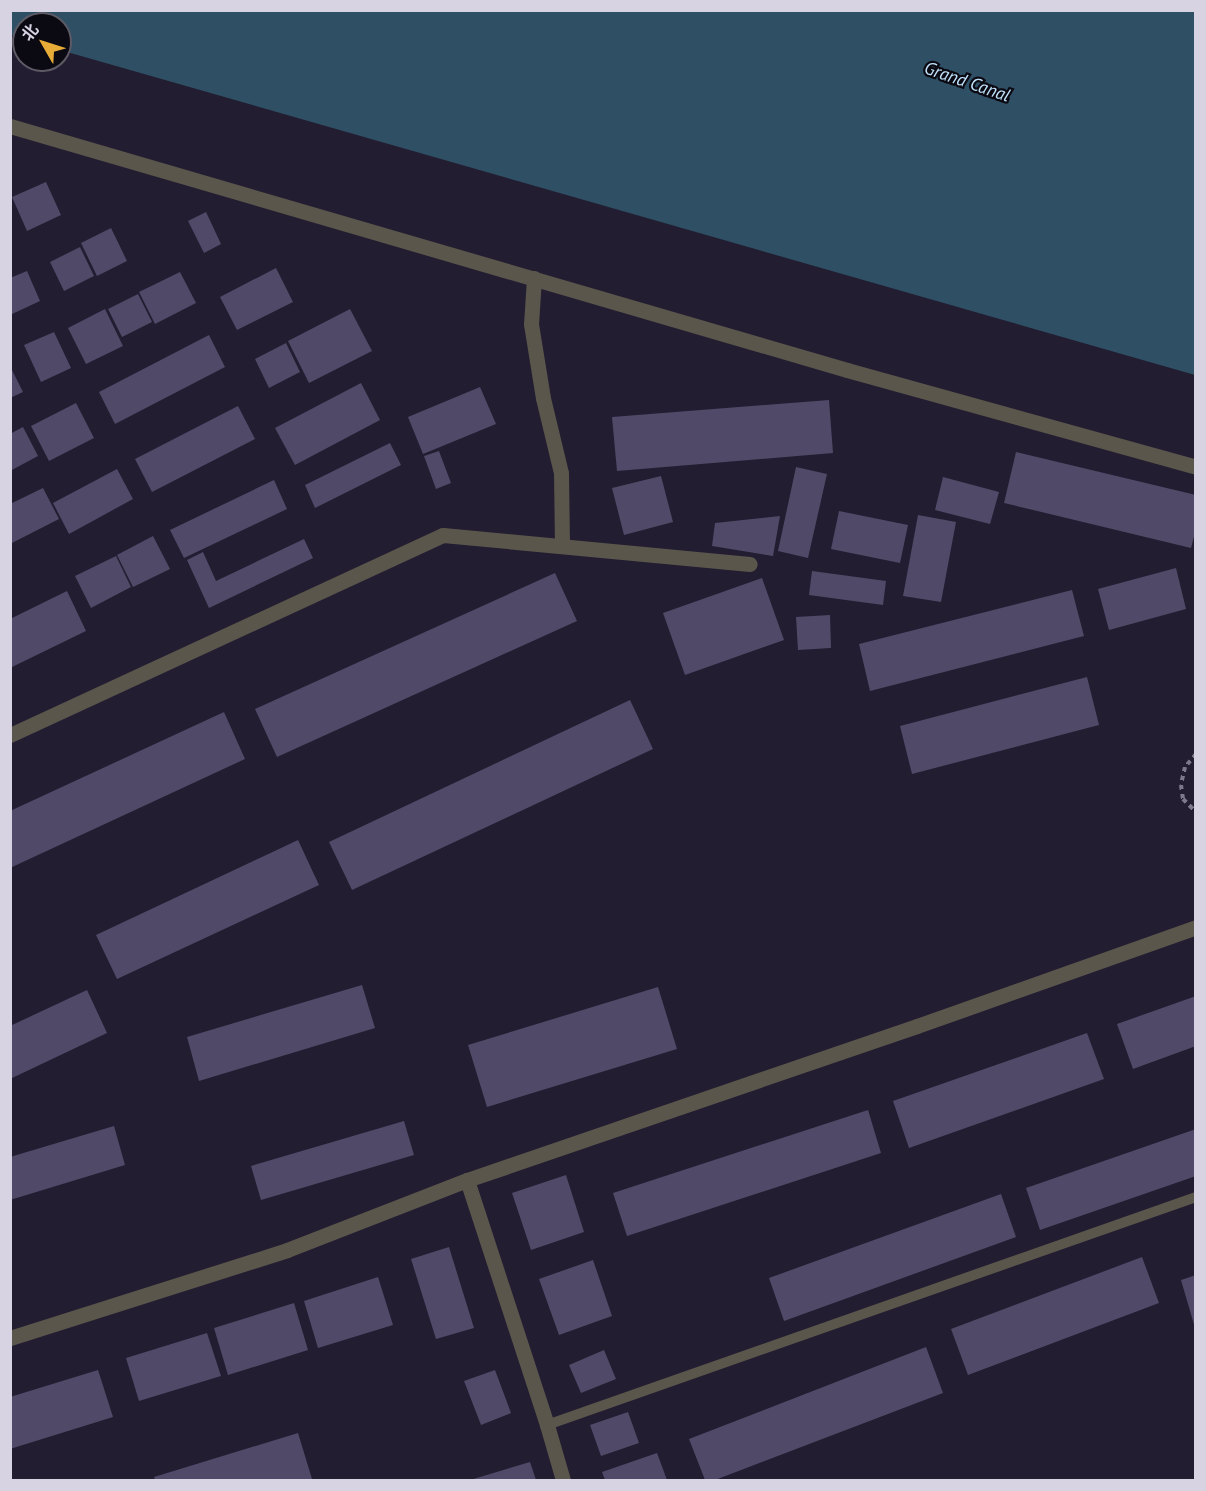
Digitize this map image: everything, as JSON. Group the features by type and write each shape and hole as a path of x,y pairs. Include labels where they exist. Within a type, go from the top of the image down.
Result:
{"street":[{"path":"10,126 847,370 1196,467"},
{"path":"534,278 531,324 543,398 561,473 562,546"},
{"path":"10,735 443,535 750,564"},
{"path":"10,1338 287,1250 466,1179 895,1033 1196,927"},
{"path":"466,1179 548,1425 563,1480"}],"lane":[{"path":"548,1425 1196,1197"}],"path":[{"path":"1196,754 1185,767 1181,785 1183,799 1196,812"}],"water":[{"name":"Grand Canal","path":"10,11 1195,11 1195,375 72,53 72,12 12,12 11,35"}],"building":[{"path":"46,182 61,215 27,231 12,197"},
{"path":"206,212 221,244 204,253 188,221"},
{"path":"111,228 127,261 97,276 81,243"},
{"path":"80,247 94,276 64,291 50,262"},
{"path":"276,268 293,302 237,330 220,297"},
{"path":"27,271 40,301 10,315 10,278"},
{"path":"180,272 196,303 155,324 139,292"},
{"path":"138,294 152,322 122,337 108,309"},
{"path":"105,309 123,346 86,364 68,328"},
{"path":"350,309 372,351 309,383 288,341"},
{"path":"54,332 71,368 41,382 24,345"},
{"path":"209,335 225,367 115,424 99,392"},
{"path":"286,343 300,372 269,388 255,359"},
{"path":"10,366 23,392 10,398"},
{"path":"361,383 380,420 295,465 275,428"},
{"path":"480,387 496,424 423,454 408,417"},
{"path":"829,400 833,453 617,471 612,417"},
{"path":"76,403 94,438 49,461 31,426"},
{"path":"238,406 255,439 152,492 135,459"},
{"path":"23,427 38,456 10,471 10,434"},
{"path":"390,443 401,465 315,508 305,485"},
{"path":"439,451 451,483 436,489 424,456"},
{"path":"1016,452 1196,495 1196,529 1191,548 1004,503"},
{"path":"796,467 827,474 808,558 778,551"},
{"path":"117,469 133,499 69,534 53,503"},
{"path":"661,476 673,522 624,535 612,488"},
{"path":"943,477 999,492 990,524 935,510"},
{"path":"274,480 287,509 184,558 170,530"},
{"path":"43,488 59,519 10,544 10,504"},
{"path":"839,511 908,525 900,563 831,549"},
{"path":"918,515 956,522 941,602 903,596"},
{"path":"780,516 773,556 712,546 715,523"},
{"path":"153,536 170,569 133,587 117,555"},
{"path":"304,539 313,558 209,608 187,560 203,552 216,581"},
{"path":"116,556 131,587 91,608 75,576"},
{"path":"1176,568 1186,609 1109,630 1098,589"},
{"path":"812,571 886,581 883,605 809,595"},
{"path":"555,573 577,621 277,757 255,709"},
{"path":"762,578 784,640 685,675 663,613"},
{"path":"1072,590 1084,636 870,691 859,644"},
{"path":"67,591 86,631 10,668 10,619"},
{"path":"830,615 831,648 798,650 796,617"},
{"path":"1087,677 1099,725 912,774 900,726"},
{"path":"630,700 653,749 352,890 329,842"},
{"path":"224,712 245,759 10,868 10,811"},
{"path":"298,840 319,885 117,979 96,935"},
{"path":"362,985 375,1028 199,1081 187,1037"},
{"path":"658,987 677,1049 487,1107 468,1045"},
{"path":"87,990 107,1033 10,1079 10,1026"},
{"path":"1196,996 1196,1046 1133,1069 1117,1024"},
{"path":"1087,1033 1104,1079 909,1148 893,1101"},
{"path":"868,1110 881,1153 627,1236 613,1193"},
{"path":"404,1121 414,1155 261,1200 251,1166"},
{"path":"114,1126 125,1165 10,1200 10,1157"},
{"path":"1196,1129 1196,1176 1040,1230 1026,1188"},
{"path":"566,1175 584,1232 531,1250 512,1193"},
{"path":"1001,1194 1016,1237 784,1321 769,1278"},
{"path":"449,1247 474,1328 436,1339 411,1259"},
{"path":"1142,1257 1159,1303 968,1375 951,1329"},
{"path":"593,1260 612,1316 559,1335 539,1279"},
{"path":"1196,1275 1196,1328 1195,1328 1181,1280"},
{"path":"378,1277 393,1325 318,1348 304,1301"},
{"path":"294,1303 308,1350 228,1375 214,1328"},
{"path":"207,1333 221,1376 139,1401 126,1358"},
{"path":"926,1347 943,1393 715,1480 705,1480 689,1439"},
{"path":"604,1350 616,1379 581,1393 569,1365"},
{"path":"98,1370 113,1417 10,1449 10,1397"},
{"path":"495,1370 511,1413 481,1425 464,1381"},
{"path":"628,1412 639,1443 601,1456 590,1425"},
{"path":"298,1433 312,1479 155,1480 154,1477"},
{"path":"657,1453 667,1480 605,1480 602,1472"},
{"path":"530,1462 536,1480 470,1480"}]}
